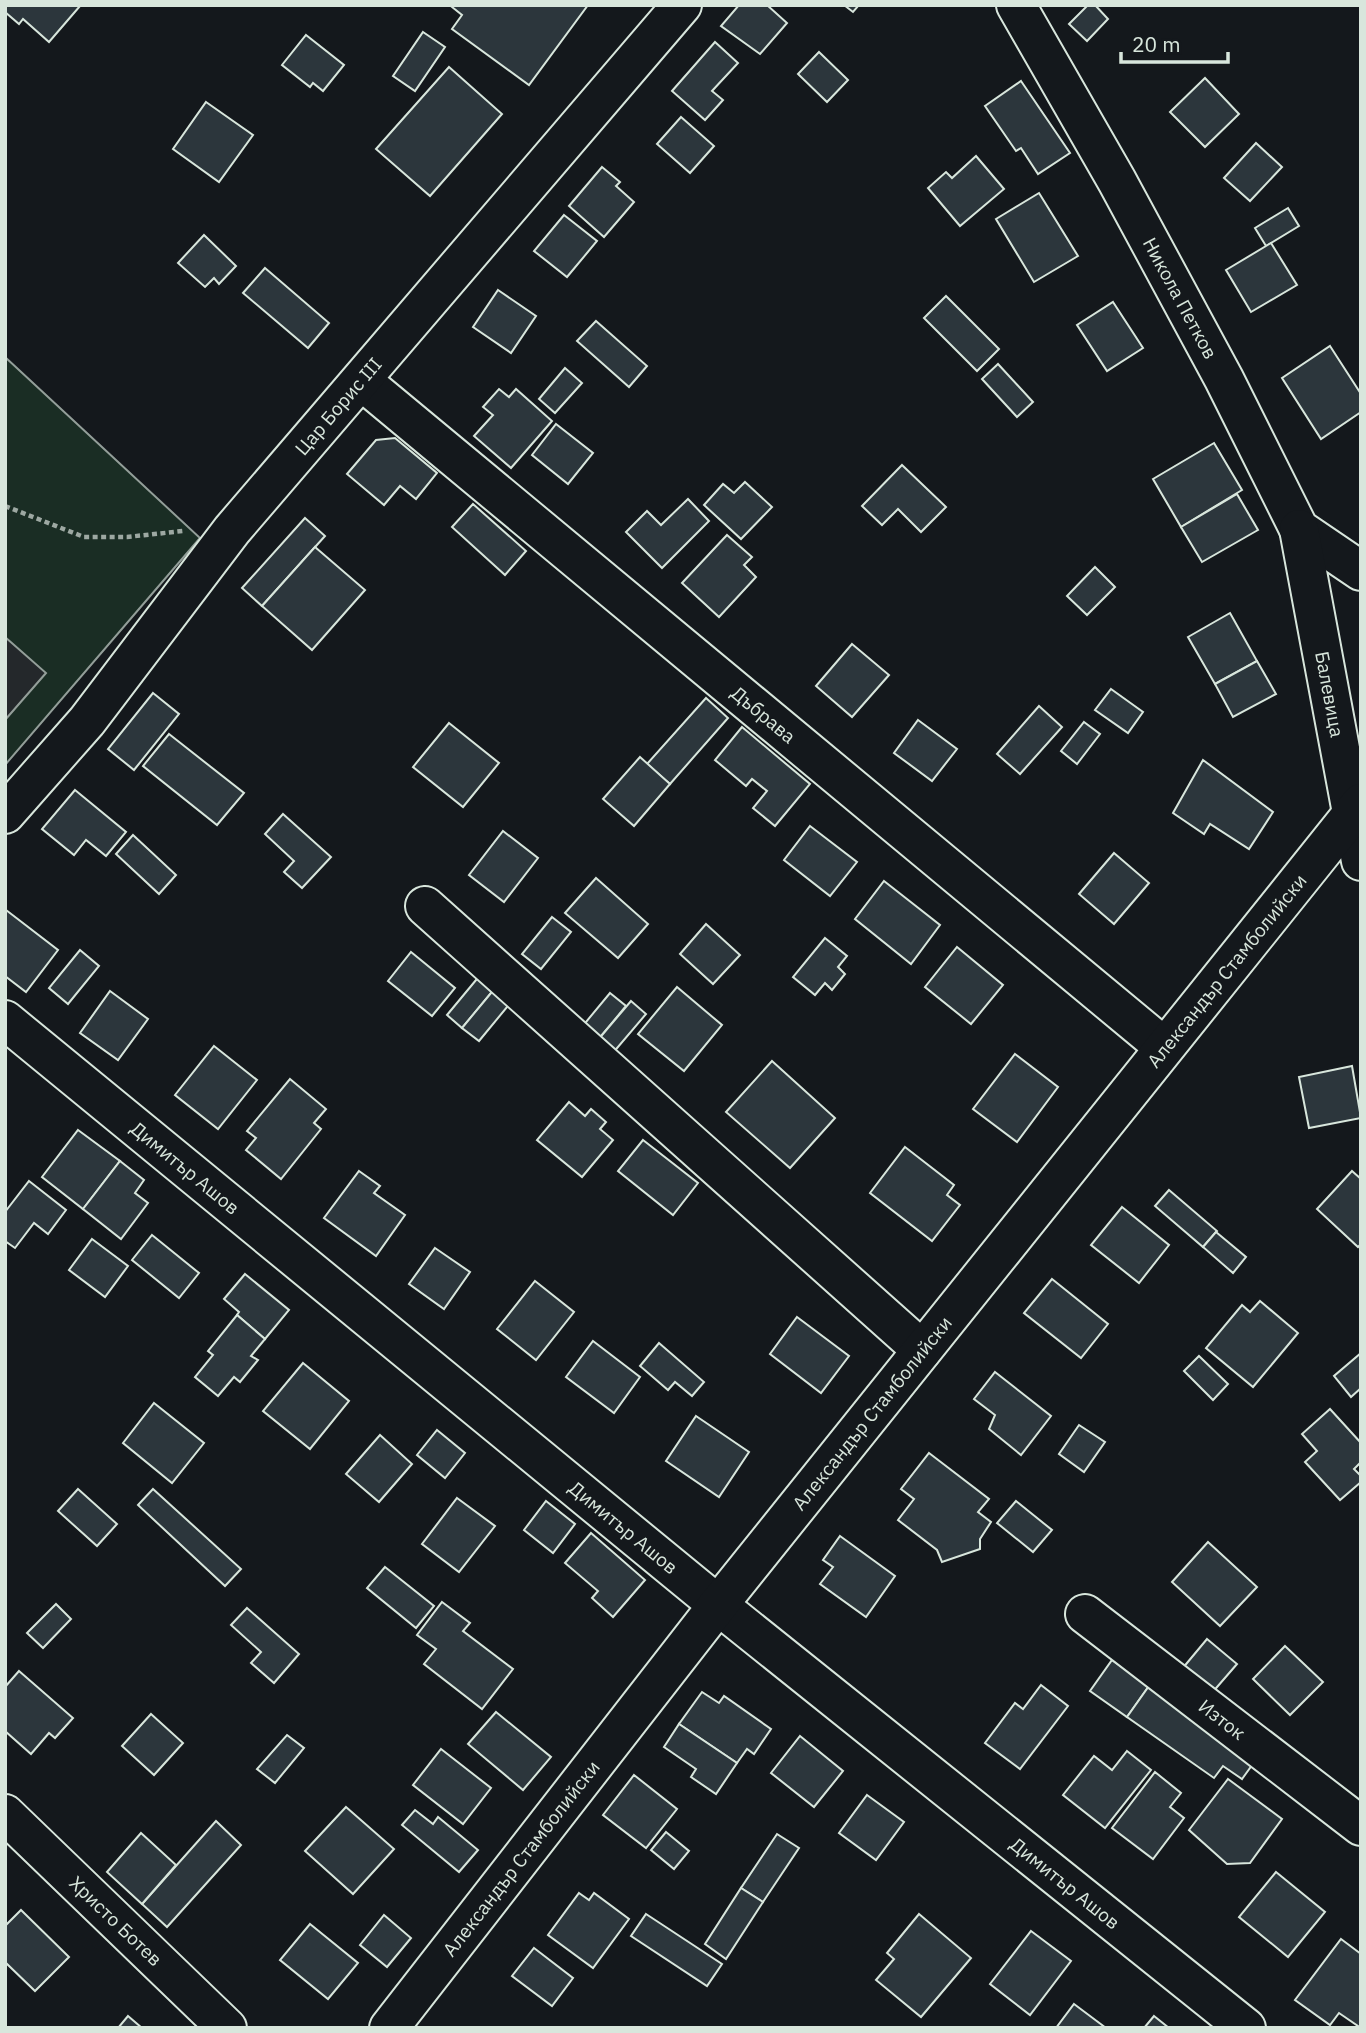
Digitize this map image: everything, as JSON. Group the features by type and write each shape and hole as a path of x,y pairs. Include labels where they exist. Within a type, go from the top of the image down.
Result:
{"street":[{"name":"Никола Петков","path":"1016,5 1224,379 1299,529 1361,572"},
{"name":"Цар Борис III","path":"5,814 87,721 232,530 640,56 672,12"},
{"name":"Дъбрава","path":"362,381 1164,1047"},
{"name":"Балевица","path":"1299,529 1356,810 1361,861"},
{"name":"Александър Стамболийски","path":"389,2028 718,1605 1356,810"},
{"path":"425,906 922,1350"},
{"name":"Димитър Ашов","path":"5,1020 718,1605 1246,2028"},
{"name":"Изток","path":"1085,1614 1361,1826"},
{"name":"Христо Ботев","path":"5,1814 227,2028"}],"path":[{"path":"5,506 84,537 232,530"}],"green space":[{"path":"5,357 200,538 5,765"}],"shaded area":[{"path":"5,637 46,673 5,720"}],"building":[{"path":"5,5 80,6 49,42 23,19 19,24 5,12"},
{"path":"588,5 529,85 452,29 462,15 452,7"},
{"path":"739,5 767,5 787,23 760,54 721,26"},
{"path":"844,5 859,5 853,12"},
{"path":"1088,5 1095,5 1108,19 1087,41 1069,24"},
{"path":"423,32 445,47 415,91 393,76"},
{"path":"306,35 344,65 323,91 313,83 310,87 282,65"},
{"path":"715,42 738,63 712,91 723,100 705,120 672,91"},
{"path":"819,52 848,80 827,102 798,74"},
{"path":"449,67 502,114 430,196 376,149"},
{"path":"1205,78 1239,114 1205,147 1170,112"},
{"path":"1021,81 1070,153 1038,174 1021,148 1016,151 985,106"},
{"path":"206,102 253,135 219,182 173,149"},
{"path":"681,117 714,146 690,173 657,144"},
{"path":"1256,143 1282,167 1250,201 1224,178"},
{"path":"976,156 1004,189 960,226 928,188 946,172 952,178"},
{"path":"602,167 620,182 616,186 634,202 604,237 569,206"},
{"path":"1039,193 1078,256 1034,282 996,219"},
{"path":"1288,208 1299,226 1266,246 1255,228"},
{"path":"564,215 597,241 567,277 534,251"},
{"path":"204,235 236,266 219,284 214,278 205,287 178,263"},
{"path":"1271,243 1297,285 1251,312 1226,270"},
{"path":"265,268 329,323 308,348 243,293"},
{"path":"498,290 536,316 511,353 473,327"},
{"path":"946,296 999,349 977,371 924,318"},
{"path":"1113,302 1143,348 1107,371 1077,325"},
{"path":"596,321 647,366 629,387 577,341"},
{"path":"1330,346 1361,394 1361,412 1321,439 1282,378"},
{"path":"998,364 1033,402 1017,417 982,379"},
{"path":"565,368 582,383 555,413 539,399"},
{"path":"499,389 509,397 516,389 552,421 511,468 474,436 493,415 483,407"},
{"path":"556,424 593,453 568,484 532,455"},
{"path":"395,438 437,473 416,499 400,486 384,505 347,474 376,440"},
{"path":"1214,443 1242,490 1181,527 1153,479"},
{"path":"902,465 946,507 921,532 898,509 882,525 862,506"},
{"path":"745,482 772,507 741,539 704,505 723,484 734,493"},
{"path":"1237,494 1258,530 1202,562 1181,527"},
{"path":"688,499 709,521 662,568 626,532 647,511 661,525"},
{"path":"473,504 526,551 505,575 452,527"},
{"path":"305,518 325,536 262,606 242,588"},
{"path":"727,535 752,557 744,565 756,577 719,617 682,583"},
{"path":"315,547 365,590 312,650 262,606"},
{"path":"1095,567 1115,587 1087,615 1067,596"},
{"path":"1230,613 1257,661 1215,684 1188,637"},
{"path":"852,644 889,675 852,717 816,686"},
{"path":"1257,661 1276,694 1233,717 1215,684"},
{"path":"1111,689 1143,712 1128,733 1095,710"},
{"path":"153,693 179,714 134,770 108,749"},
{"path":"706,698 728,718 670,784 647,764"},
{"path":"1039,706 1062,727 1020,774 997,754"},
{"path":"918,720 957,749 932,781 894,753"},
{"path":"1084,722 1100,734 1077,764 1061,751"},
{"path":"449,723 499,763 463,807 413,767"},
{"path":"742,727 810,784 775,826 753,808 767,791 752,779 746,786 715,760"},
{"path":"169,734 244,793 217,825 143,766"},
{"path":"640,757 670,784 634,826 603,799"},
{"path":"1203,760 1273,812 1249,849 1210,824 1204,834 1173,813"},
{"path":"75,790 126,832 106,856 86,840 74,855 42,829"},
{"path":"283,814 331,857 302,888 284,872 294,861 265,834"},
{"path":"810,826 857,862 830,896 784,860"},
{"path":"503,831 538,858 504,902 469,875"},
{"path":"133,835 176,875 159,894 116,854"},
{"path":"1114,853 1149,883 1114,924 1079,894"},
{"path":"596,878 648,924 618,958 565,913"},
{"path":"884,881 940,925 911,964 855,919"},
{"path":"6,910 58,950 26,992 5,976"},
{"path":"552,917 571,932 541,969 522,954"},
{"path":"706,924 740,955 713,984 680,954"},
{"path":"825,938 847,956 838,967 845,974 832,990 825,983 815,995 793,977"},
{"path":"957,947 1003,985 971,1024 925,987"},
{"path":"80,950 99,966 68,1004 49,988"},
{"path":"411,952 455,988 432,1016 388,981"},
{"path":"481,974 496,987 462,1028 447,1015"},
{"path":"496,987 512,1001 479,1041 462,1028"},
{"path":"677,987 722,1025 684,1071 638,1034"},
{"path":"110,991 148,1019 118,1060 80,1033"},
{"path":"610,993 626,1006 597,1041 581,1028"},
{"path":"631,1001 646,1014 612,1054 597,1041"},
{"path":"214,1046 257,1080 218,1129 175,1095"},
{"path":"1015,1054 1058,1087 1017,1142 973,1109"},
{"path":"772,1061 835,1118 790,1168 726,1112"},
{"path":"1352,1066 1361,1118 1309,1128 1299,1077"},
{"path":"290,1079 326,1109 314,1123 321,1129 281,1179 246,1150 256,1138 247,1131"},
{"path":"569,1102 585,1116 591,1109 606,1122 600,1129 613,1140 582,1177 537,1140"},
{"path":"78,1130 120,1161 83,1209 42,1177"},
{"path":"643,1140 698,1183 673,1215 618,1171"},
{"path":"905,1147 954,1185 947,1195 960,1205 932,1241 870,1193"},
{"path":"120,1161 144,1180 135,1193 148,1203 121,1239 83,1209"},
{"path":"359,1171 380,1186 374,1193 405,1215 376,1256 324,1218"},
{"path":"1352,1171 1361,1179 1361,1244 1358,1247 1317,1209"},
{"path":"29,1181 66,1210 48,1234 34,1223 15,1248 5,1241 5,1212"},
{"path":"1169,1190 1217,1231 1203,1247 1155,1206"},
{"path":"1122,1207 1169,1245 1139,1283 1091,1245"},
{"path":"1216,1232 1246,1257 1233,1273 1203,1247"},
{"path":"152,1235 199,1273 179,1298 132,1260"},
{"path":"92,1239 128,1266 105,1297 69,1270"},
{"path":"435,1248 470,1272 444,1309 409,1284"},
{"path":"245,1274 289,1310 265,1339 237,1315 239,1312 224,1299"},
{"path":"1052,1279 1108,1324 1081,1358 1024,1313"},
{"path":"535,1281 574,1312 536,1360 497,1329"},
{"path":"1260,1301 1298,1333 1253,1387 1206,1348 1242,1305 1250,1312"},
{"path":"237,1315 265,1339 251,1356 258,1360 240,1382 234,1377 218,1396 195,1377 213,1355 208,1351"},
{"path":"797,1317 849,1356 821,1393 770,1354"},
{"path":"593,1341 640,1377 614,1413 566,1377"},
{"path":"659,1343 704,1382 692,1396 675,1382 668,1390 640,1366"},
{"path":"1361,1353 1361,1388 1351,1397 1334,1376"},
{"path":"1199,1356 1228,1384 1213,1400 1184,1371"},
{"path":"303,1363 349,1401 310,1449 263,1411"},
{"path":"995,1372 1051,1416 1021,1455 989,1429 995,1415 974,1399"},
{"path":"154,1403 204,1443 172,1483 123,1443"},
{"path":"1330,1409 1361,1443 1361,1462 1354,1469 1361,1476 1361,1482 1340,1500 1305,1462 1317,1451 1302,1434"},
{"path":"696,1416 749,1452 719,1497 666,1461"},
{"path":"1079,1425 1105,1442 1084,1472 1059,1454"},
{"path":"437,1430 465,1453 445,1478 417,1455"},
{"path":"380,1435 412,1464 379,1502 346,1474"},
{"path":"929,1453 989,1499 978,1512 991,1522 980,1539 980,1549 942,1562 937,1550 898,1520 914,1499 901,1489"},
{"path":"78,1489 117,1524 97,1546 58,1511"},
{"path":"153,1489 241,1569 225,1586 138,1505"},
{"path":"457,1498 495,1526 459,1572 422,1544"},
{"path":"546,1501 575,1524 553,1553 524,1530"},
{"path":"1016,1501 1052,1530 1033,1552 997,1523"},
{"path":"591,1533 645,1580 613,1617 592,1598 598,1591 565,1563"},
{"path":"840,1536 895,1576 866,1617 820,1584 833,1567 823,1560"},
{"path":"1208,1542 1257,1587 1220,1626 1172,1582"},
{"path":"385,1567 434,1606 416,1628 367,1588"},
{"path":"442,1602 470,1623 463,1631 513,1669 482,1709 424,1664 436,1649 417,1635"},
{"path":"56,1604 71,1619 43,1648 27,1633"},
{"path":"247,1608 299,1654 274,1683 251,1663 261,1652 231,1625"},
{"path":"1207,1639 1237,1664 1211,1694 1182,1669"},
{"path":"1285,1646 1323,1682 1290,1715 1253,1679"},
{"path":"1112,1660 1149,1686 1127,1717 1090,1691"},
{"path":"19,1671 73,1718 55,1738 49,1733 31,1754 5,1731 5,1687"},
{"path":"1041,1685 1068,1706 1020,1769 985,1743 1015,1703 1023,1709"},
{"path":"1149,1686 1255,1761 1242,1779 1223,1766 1214,1778 1127,1717"},
{"path":"702,1692 719,1703 724,1696 771,1729 754,1754 747,1749 737,1763 679,1724"},
{"path":"496,1712 551,1757 523,1790 468,1744"},
{"path":"151,1714 183,1743 154,1775 122,1746"},
{"path":"679,1724 737,1763 716,1794 691,1777 696,1769 664,1747"},
{"path":"287,1735 304,1748 275,1783 257,1769"},
{"path":"800,1736 843,1771 814,1807 771,1773"},
{"path":"441,1749 491,1788 463,1824 413,1785"},
{"path":"1127,1751 1151,1770 1105,1828 1063,1795 1094,1756 1112,1770"},
{"path":"1155,1772 1181,1793 1170,1807 1184,1818 1153,1859 1112,1828"},
{"path":"634,1775 677,1809 646,1848 603,1815"},
{"path":"1228,1779 1282,1819 1250,1863 1227,1864 1189,1830"},
{"path":"867,1795 904,1822 876,1860 839,1833"},
{"path":"346,1807 394,1849 353,1894 305,1851"},
{"path":"415,1810 433,1824 438,1817 478,1850 459,1872 402,1825"},
{"path":"216,1821 241,1845 167,1927 142,1904"},
{"path":"666,1832 689,1851 674,1869 651,1850"},
{"path":"141,1833 176,1865 142,1904 107,1872"},
{"path":"777,1834 799,1848 763,1902 741,1888"},
{"path":"1276,1872 1325,1912 1288,1957 1239,1917"},
{"path":"741,1888 763,1902 726,1959 705,1944"},
{"path":"579,1893 589,1900 594,1893 629,1919 593,1968 548,1935"},
{"path":"21,1910 69,1957 35,1991 5,1962 5,1926"},
{"path":"646,1914 722,1964 707,1986 631,1936"},
{"path":"919,1914 971,1958 921,2017 876,1980 894,1959 887,1953"},
{"path":"384,1915 411,1938 387,1967 360,1945"},
{"path":"310,1924 358,1963 328,1999 280,1960"},
{"path":"1031,1931 1071,1961 1030,2015 990,1984"},
{"path":"1341,1939 1361,1954 1361,2028 1339,2013 1330,2025 1295,2000"},
{"path":"534,1948 573,1978 552,2006 512,1976"},
{"path":"1074,2004 1106,2028 1056,2028"},
{"path":"128,2016 142,2028 118,2028"},
{"path":"1154,2016 1169,2028 1144,2028"}]}
